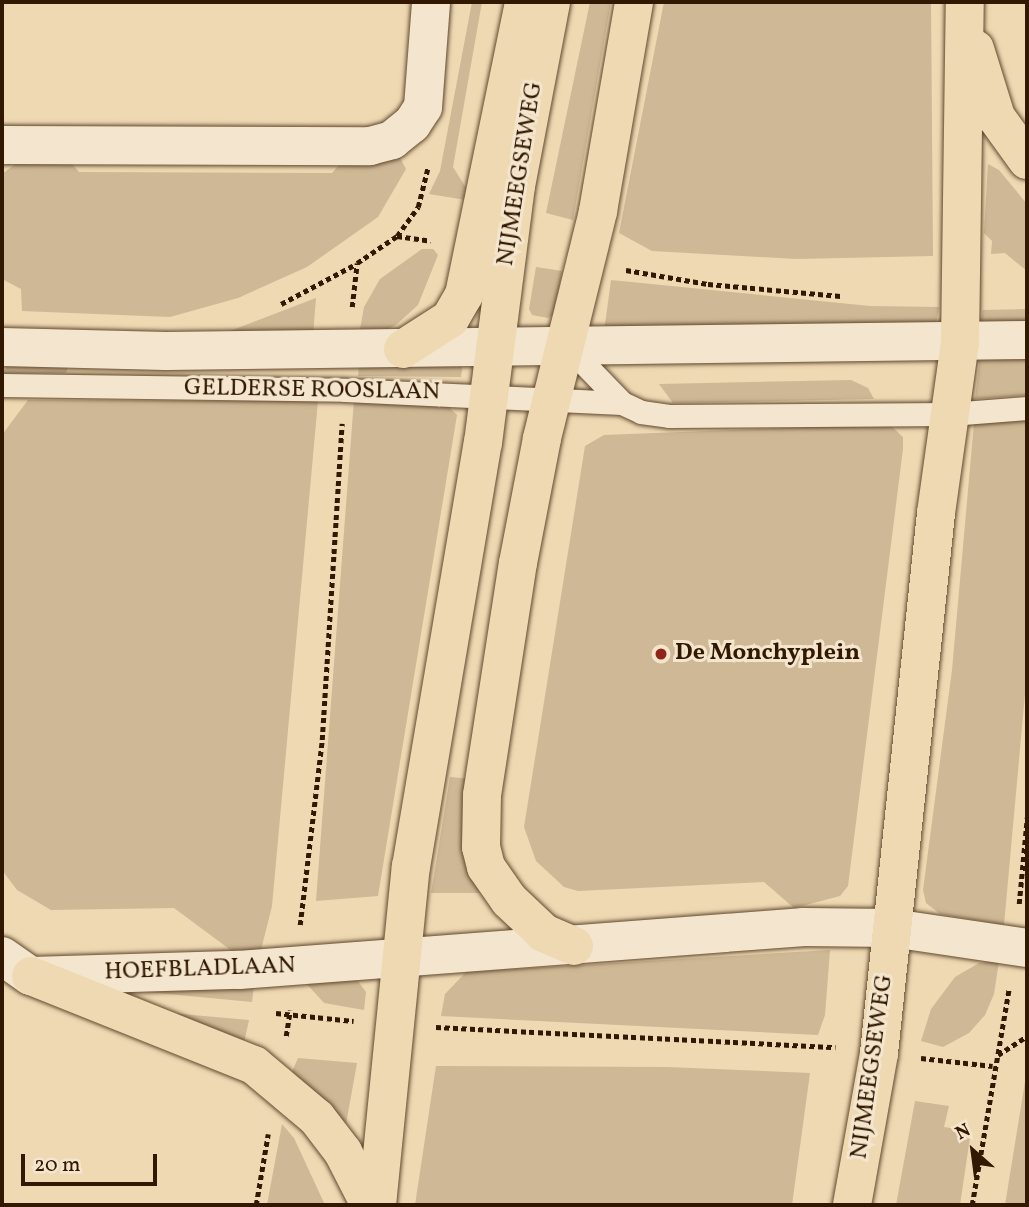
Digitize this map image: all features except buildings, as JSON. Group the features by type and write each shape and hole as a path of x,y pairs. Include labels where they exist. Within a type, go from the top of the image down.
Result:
{"main road":[{"path":"403,349 450,319 464,295 524,2"},
{"name":"NIJMEEGSEWEG","path":"494,347 516,186 551,2"},
{"path":"574,946 544,933 509,900 486,867 481,847 482,795 518,564 553,397 598,211 634,2"},
{"path":"965,8 996,117 1027,160"},
{"path":"892,928 960,343 965,8"},
{"path":"377,1205 399,960 494,347"},
{"name":"NIJMEEGSEWEG","path":"852,1205 879,1053 892,928"},
{"path":"11,969 227,1052 279,1083 317,1118 343,1152 370,1205"}],"street":[{"path":"2,145 370,146 391,140 412,124 423,107 430,2"},
{"path":"494,347 960,343 1027,340"},
{"name":"GELDERSE ROOSLAAN","path":"2,347 494,347"},
{"path":"399,960 804,927 892,928 1027,948"},
{"name":"HOEFBLADLAAN","path":"11,969 295,968 399,960"}],"lane":[{"path":"567,346 622,403 641,412 669,416 950,414 1027,408"},
{"name":"GELDERSE ROOSLAAN","path":"2,385 345,390 553,397 622,403"}],"path":[{"path":"347,349 357,263 397,236 418,207 428,167"},
{"path":"397,236 474,248"},
{"path":"584,262 708,284 850,297"},
{"path":"345,390 322,740 290,1015 392,1026 807,1043 993,1066 972,1205"},
{"path":"998,1056 1027,1036"},
{"path":"256,1205 279,1083"}],"shaded area":[{"path":"472,2 482,2 453,167 468,191 466,200 429,194 440,171"},
{"path":"590,2 611,2 573,220 546,213"},
{"path":"664,2 931,2 933,256 796,259 652,251 619,233"},
{"path":"398,154 406,169 378,217 307,267 238,298 170,317 22,311 21,289 2,279 2,174 25,157 66,157 79,172 332,173 345,158"},
{"path":"988,164 999,170 1027,204 1027,271 1005,253 991,254 992,241 984,233"},
{"path":"422,249 433,249 438,255 418,305 396,325 373,336 359,335 364,307 380,279"},
{"path":"536,267 562,271 554,315 548,318 532,315 529,309"},
{"path":"611,280 870,306 939,307 936,324 604,332"},
{"path":"316,298 313,335 229,334 230,331"},
{"path":"1027,309 1027,324 981,322 983,310"},
{"path":"1027,353 1027,395 975,399 980,357"},
{"path":"463,362 461,377 358,376 359,365"},
{"path":"9,364 69,364 66,373 2,373"},
{"path":"851,380 868,388 874,399 673,403 659,384"},
{"path":"28,400 318,401 272,906 260,954 236,954 174,908 51,910 17,890 2,870 2,435"},
{"path":"354,400 442,400 457,415 378,896 316,901"},
{"path":"1027,419 1027,672 1004,925 940,914 926,903 923,890 952,670 974,423"},
{"path":"889,424 903,437 903,449 848,886 840,896 794,908 764,882 578,891 564,887 536,861 524,827 585,446 604,435"},
{"path":"450,777 474,779 470,862 479,893 431,893"},
{"path":"830,950 825,1015 818,1035 441,1016 445,994 466,972"},
{"path":"999,961 994,994 985,1015 969,1033 943,1047 921,1041 931,1009 955,977 979,963"},
{"path":"355,977 366,992 364,1010 324,1003 305,982"},
{"path":"255,978 252,1002 126,990"},
{"path":"170,1013 249,1020 244,1043"},
{"path":"298,1058 357,1063 346,1124 292,1072"},
{"path":"436,1066 667,1067 810,1073 792,1205 415,1205"},
{"path":"1027,1081 1027,1205 1005,1205 1025,1082"},
{"path":"915,1101 949,1106 944,1127 971,1131 960,1205 896,1205"},
{"path":"282,1124 294,1138 325,1205 267,1205"}],"place":[{"name":"De Monchyplein","path":"661,654"}]}
